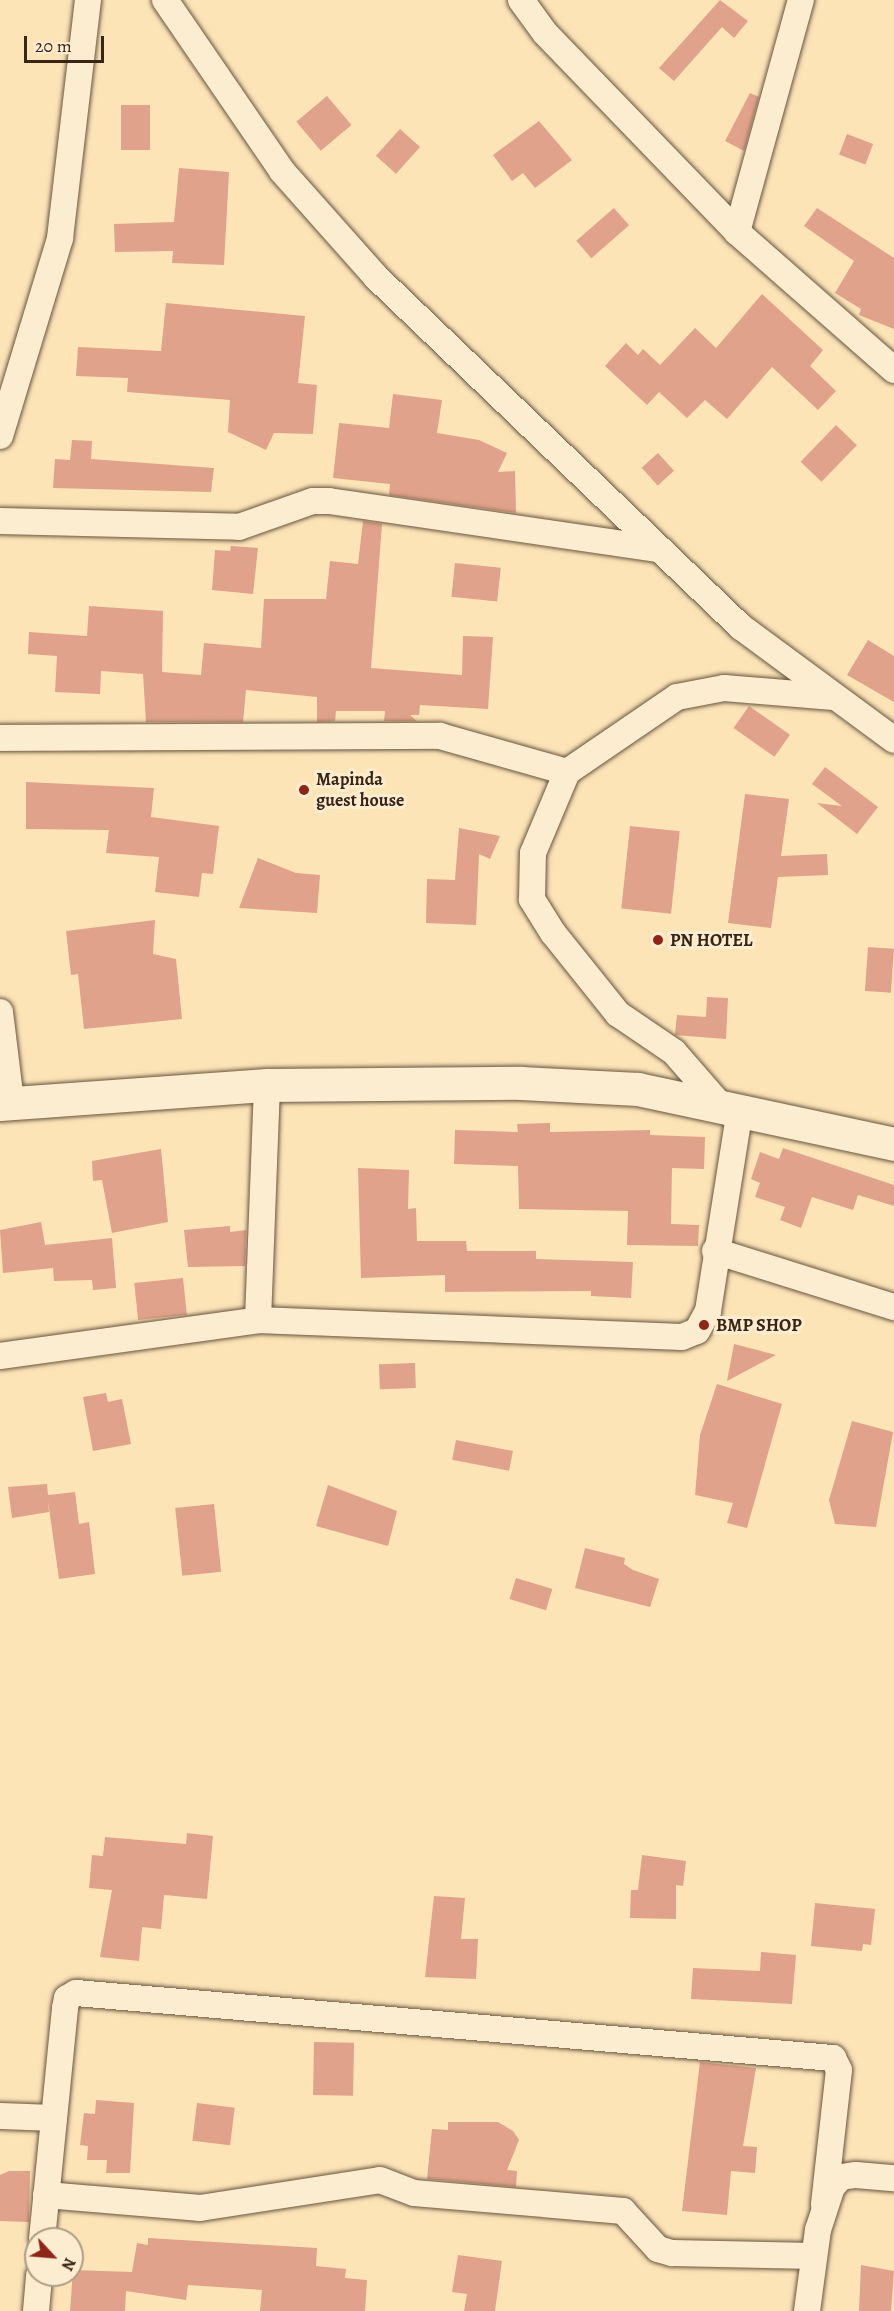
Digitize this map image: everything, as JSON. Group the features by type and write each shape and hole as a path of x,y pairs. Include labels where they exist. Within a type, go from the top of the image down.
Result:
{"street":[{"path":"0,436 60,238 88,0"},
{"path":"165,0 282,171 368,269 657,549 741,627 894,740"},
{"path":"521,0 545,33 736,232 894,370"},
{"path":"736,232 801,0"},
{"path":"0,521 239,527 313,501 329,501 657,549"},
{"path":"731,1108 674,1052 618,1014 532,899 533,853 567,772 677,697 724,688 834,697"},
{"path":"0,738 440,736 567,772"},
{"path":"0,1012 6,1103 267,1086 521,1083 638,1089 894,1144"},
{"path":"258,1320 267,1086"},
{"path":"0,1356 258,1320 682,1337 697,1331 708,1311 731,1108"},
{"path":"715,1251 894,1307"},
{"path":"43,2227 65,2008 67,1998 76,1993 824,2056 833,2058 839,2070 824,2204 807,2311"},
{"path":"0,2116 54,2118"},
{"path":"824,2204 841,2177 894,2178"},
{"path":"46,2195 200,2208 380,2180 414,2193 623,2211 658,2249 672,2253 814,2256"},
{"path":"36,2311 38,2287"}],"building":[{"path":"720,0 748,21 734,38 722,27 674,81 659,68"},
{"path":"750,93 759,97 744,151 725,141"},
{"path":"327,96 351,125 321,151 296,122"},
{"path":"121,105 150,105 150,150 121,150"},
{"path":"539,121 572,160 535,188 523,173 512,181 493,155"},
{"path":"400,129 420,147 396,174 376,156"},
{"path":"847,134 873,144 865,165 839,155"},
{"path":"179,168 229,172 224,265 172,263 173,251 115,252 114,224 174,222"},
{"path":"614,208 629,225 591,258 576,241"},
{"path":"817,208 894,258 894,329 859,315 861,309 835,293 854,261 804,226"},
{"path":"762,294 823,350 810,366 836,391 818,410 772,367 727,419 705,400 687,418 659,392 647,405 605,366 626,343 638,355 643,349 660,365 695,328 716,348"},
{"path":"166,303 305,316 298,383 317,385 313,434 274,433 266,450 228,432 230,400 127,392 128,378 76,376 78,347 161,351"},
{"path":"393,394 442,400 437,433 479,440 507,453 498,472 515,471 516,513 389,495 390,484 333,478 339,423 389,428"},
{"path":"836,425 857,445 821,482 801,462"},
{"path":"72,440 92,441 91,459 214,468 211,492 53,488 55,459 70,460"},
{"path":"658,453 674,471 658,486 642,468"},
{"path":"363,521 382,524 371,668 462,675 463,636 493,637 488,709 420,705 419,715 410,715 417,721 384,721 385,711 336,711 335,721 317,722 317,697 246,690 243,722 146,722 143,674 101,671 100,694 55,692 57,656 28,654 29,632 87,636 89,606 163,611 162,672 201,675 204,643 261,648 264,599 326,599 330,561 358,564"},
{"path":"231,546 258,548 253,594 212,590 215,550 230,551"},
{"path":"455,563 501,568 497,602 451,597"},
{"path":"868,640 894,656 894,702 847,675"},
{"path":"749,706 790,735 774,757 734,728"},
{"path":"825,767 878,807 857,834 817,803 842,806 812,784"},
{"path":"26,782 154,788 151,817 219,826 213,874 202,873 199,897 155,892 159,857 106,853 109,830 26,829"},
{"path":"745,794 789,799 781,856 827,854 828,875 778,877 771,928 728,923"},
{"path":"630,826 680,831 671,914 621,909"},
{"path":"459,828 500,836 490,859 479,854 476,925 426,923 427,879 455,880"},
{"path":"258,858 296,873 320,875 317,913 239,908"},
{"path":"155,920 153,954 176,959 182,1019 84,1029 78,974 71,975 66,931"},
{"path":"868,947 894,949 891,993 865,991"},
{"path":"707,997 728,998 726,1039 675,1035 677,1015 706,1017"},
{"path":"550,1123 550,1132 650,1130 650,1135 705,1137 704,1169 672,1168 671,1224 699,1225 698,1246 627,1245 628,1211 519,1209 518,1166 454,1164 455,1130 518,1132 517,1124"},
{"path":"783,1148 894,1185 894,1206 858,1195 853,1210 812,1197 801,1228 780,1220 785,1207 755,1197 760,1183 751,1179 760,1152 779,1159"},
{"path":"161,1149 168,1222 112,1233 102,1180 93,1181 92,1161"},
{"path":"358,1168 409,1170 408,1209 416,1208 417,1241 466,1241 467,1251 536,1251 536,1259 633,1262 631,1298 591,1296 591,1291 445,1292 445,1275 361,1278"},
{"path":"41,1222 45,1245 112,1238 116,1288 93,1290 92,1280 54,1281 53,1268 3,1273 0,1230"},
{"path":"230,1226 230,1232 246,1230 245,1266 188,1267 184,1230"},
{"path":"183,1278 187,1315 138,1320 134,1283"},
{"path":"734,1344 776,1355 727,1381"},
{"path":"415,1363 416,1388 380,1389 379,1364"},
{"path":"717,1384 782,1404 747,1528 727,1523 733,1503 695,1495 700,1435"},
{"path":"106,1393 108,1402 122,1399 131,1444 93,1451 83,1397"},
{"path":"852,1421 893,1432 876,1527 835,1524 829,1500"},
{"path":"456,1440 513,1451 509,1471 452,1460"},
{"path":"47,1484 48,1495 75,1492 79,1524 89,1522 95,1574 59,1579 48,1501 49,1512 12,1518 8,1487"},
{"path":"328,1485 397,1511 388,1546 316,1526"},
{"path":"214,1504 221,1572 182,1576 175,1508"},
{"path":"585,1548 625,1558 624,1564 633,1570 659,1579 650,1607 575,1588"},
{"path":"516,1578 552,1589 546,1610 510,1599"},
{"path":"187,1833 213,1836 207,1899 164,1895 161,1929 142,1927 139,1961 100,1957 112,1890 89,1888 92,1855 103,1856 105,1837 186,1844"},
{"path":"642,1855 686,1861 683,1886 676,1885 676,1919 630,1918 631,1890 638,1890"},
{"path":"434,1896 465,1898 461,1939 478,1939 476,1979 425,1977"},
{"path":"815,1903 875,1909 871,1945 863,1944 862,1951 811,1946"},
{"path":"761,1952 796,1955 792,2004 691,1999 693,1968 760,1971"},
{"path":"314,2042 354,2043 353,2096 313,2095"},
{"path":"700,2062 756,2068 743,2146 757,2147 755,2173 731,2171 727,2215 682,2211"},
{"path":"96,2100 134,2103 130,2173 106,2173 107,2160 87,2160 88,2146 80,2145 84,2113 95,2114"},
{"path":"197,2103 235,2108 230,2145 192,2141"},
{"path":"448,2122 498,2122 513,2131 519,2140 507,2170 517,2171 516,2187 427,2179 432,2129 448,2130"},
{"path":"9,2171 30,2171 29,2222 0,2221 0,2175"},
{"path":"148,2238 317,2248 316,2266 346,2269 345,2278 367,2280 365,2311 260,2311 262,2290 188,2285 186,2300 126,2291 125,2311 70,2311 72,2287 84,2287 84,2270 132,2272 137,2243 148,2245"},
{"path":"458,2255 502,2261 495,2311 464,2311 467,2294 452,2292"},
{"path":"861,2265 894,2271 891,2311 859,2311"}],"place":[{"name":"Mapinda guest house","path":"304,790"},
{"name":"PN HOTEL","path":"658,940"},
{"name":"BMP SHOP","path":"704,1325"}]}
